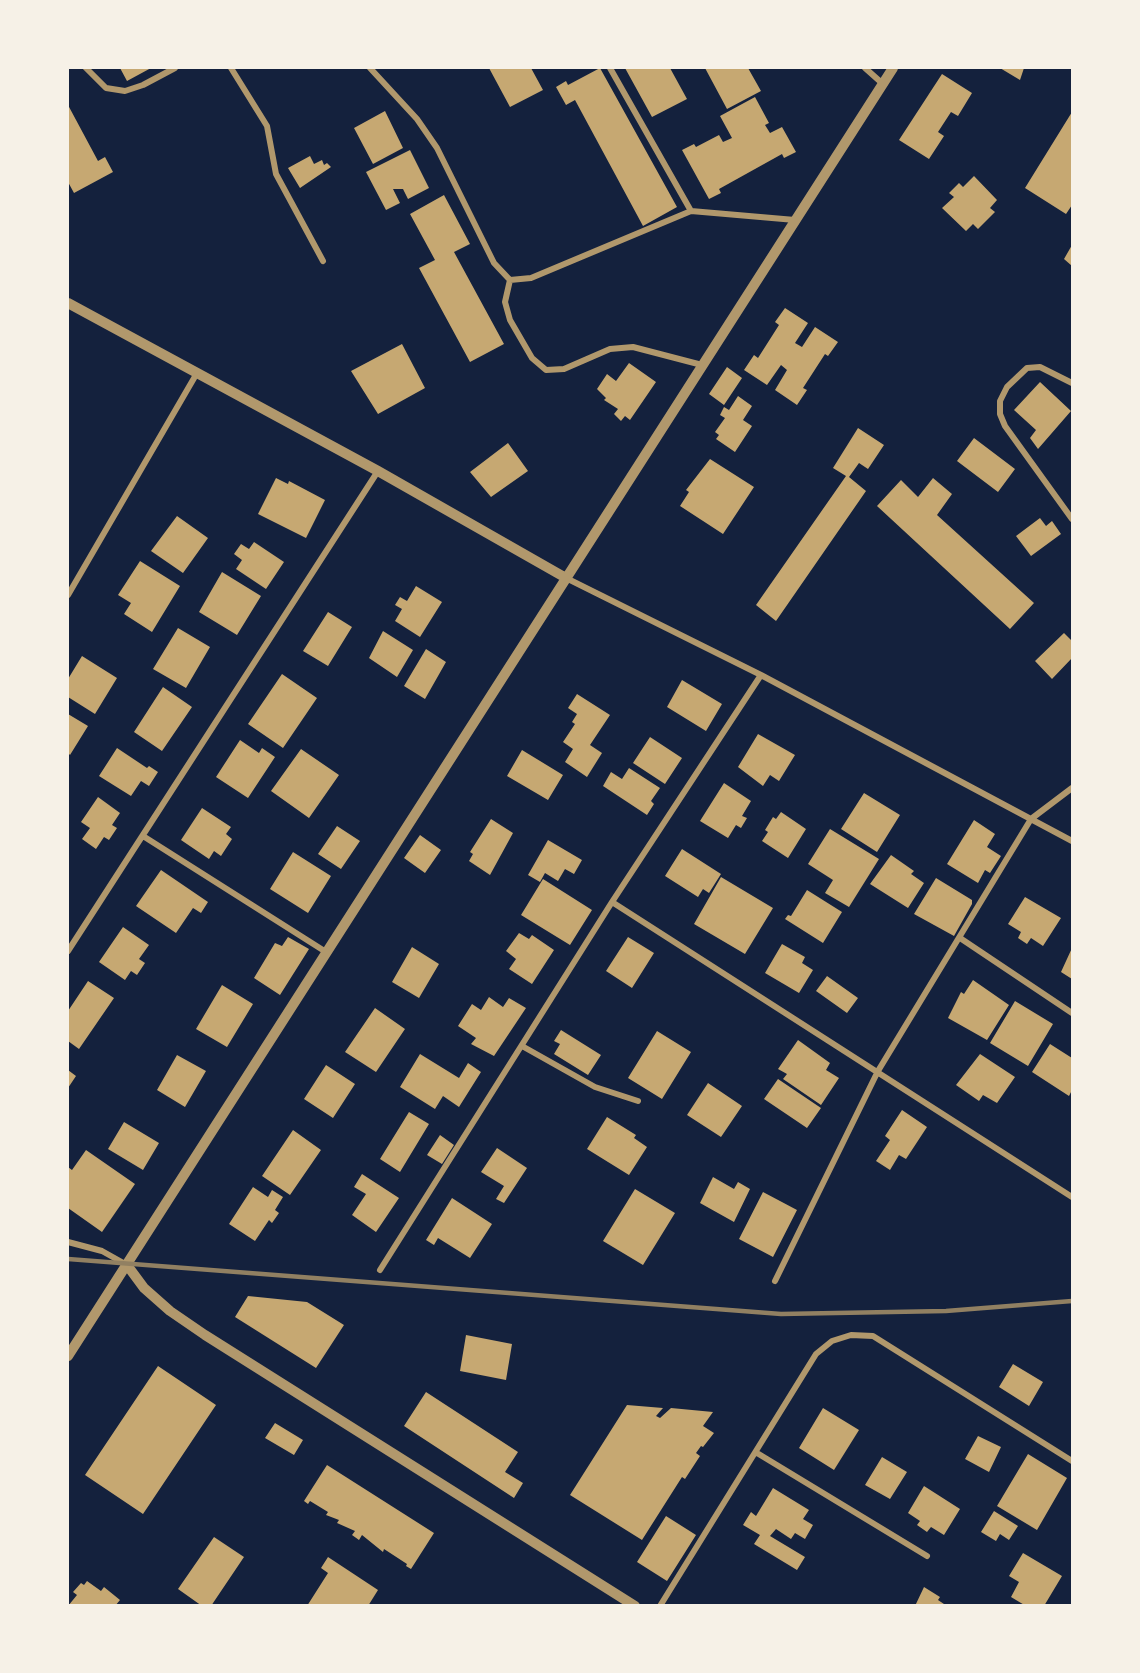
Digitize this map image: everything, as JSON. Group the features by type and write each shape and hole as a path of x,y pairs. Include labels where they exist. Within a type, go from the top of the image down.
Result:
{"street":[{"path":"86,68 106,87 124,91 175,68"},
{"path":"231,68 267,126 276,174 323,261"},
{"path":"370,68 417,118 437,148 494,263 510,280"},
{"path":"610,68 691,211"},
{"path":"865,68 883,84"},
{"path":"68,1356 893,68"},
{"path":"510,280 531,278 691,211 795,220"},
{"path":"510,280 505,302 510,320 532,358 546,370 564,369 610,349 633,347 702,365"},
{"path":"68,303 378,471 566,578 760,675 1072,841"},
{"path":"1072,383 1040,367 1027,368 1007,387 1000,401 1000,414 1005,426 1072,519"},
{"path":"68,595 197,373"},
{"path":"68,951 378,471"},
{"path":"380,1270 612,902 760,675"},
{"path":"775,1281 878,1071 1031,819 1072,788"},
{"path":"143,836 327,952"},
{"path":"612,902 1072,1197"},
{"path":"960,938 1072,1013"},
{"path":"522,1046 595,1087 638,1101"},
{"path":"68,1242 102,1251 127,1265 153,1296 205,1335 635,1605"},
{"path":"660,1605 757,1453 816,1354 832,1341 851,1335 873,1336 894,1347 1072,1461"},
{"path":"757,1453 927,1556"}],"building":[{"path":"120,68 151,68 127,81"},
{"path":"489,68 531,68 543,90 510,107"},
{"path":"600,68 677,207 643,226 575,100 566,105 556,87 566,81 568,85"},
{"path":"625,68 670,68 687,99 652,117"},
{"path":"705,68 748,68 761,91 727,109"},
{"path":"1000,68 1024,68 1020,80"},
{"path":"942,74 972,93 958,116 951,112 938,132 944,136 929,159 899,140"},
{"path":"755,97 769,123 765,125 770,133 782,127 796,152 784,158 782,154 719,189 721,193 709,199 682,150 694,144 696,147 719,135 723,142 732,138 720,116"},
{"path":"68,105 98,161 105,157 113,172 74,193 68,182"},
{"path":"385,111 403,148 373,164 354,128"},
{"path":"1072,112 1072,205 1066,214 1025,188"},
{"path":"410,150 429,188 408,199 403,189 393,189 400,203 386,210 366,172"},
{"path":"310,156 314,164 322,160 324,165 327,163 331,167 300,188 288,168"},
{"path":"974,176 997,200 990,208 995,212 978,229 973,224 966,231 942,208 954,197 949,193 959,183 963,187"},
{"path":"444,195 470,244 454,252 504,344 470,362 419,268 435,260 410,214"},
{"path":"1072,245 1072,266 1064,259"},
{"path":"785,308 808,323 795,343 802,347 815,327 838,342 828,356 825,354 803,388 807,390 797,405 775,390 787,370 781,365 767,385 744,370 754,355 758,358 779,325 775,322"},
{"path":"402,344 425,388 378,414 351,371"},
{"path":"629,363 656,382 630,420 625,416 621,421 614,414 618,409 604,400 606,398 597,389 607,374 616,381"},
{"path":"727,367 742,378 724,405 709,394"},
{"path":"1040,382 1071,411 1038,449 1030,438 1036,430 1014,410"},
{"path":"738,396 752,406 743,420 752,426 735,452 716,439 719,435 715,432 725,418 720,415 724,407 729,410"},
{"path":"858,428 884,445 868,469 859,463 849,477 866,491 776,621 756,605 846,476 833,468"},
{"path":"974,438 1015,469 998,492 957,461"},
{"path":"508,443 528,471 491,497 470,472"},
{"path":"710,459 754,487 723,534 680,506 689,492 686,490"},
{"path":"276,478 288,484 289,481 325,500 306,538 258,514"},
{"path":"933,478 952,494 937,515 1034,603 1010,629 877,506 901,480 918,497"},
{"path":"177,516 208,538 183,573 151,551"},
{"path":"1040,518 1046,526 1052,521 1061,534 1031,556 1016,536"},
{"path":"254,542 284,562 266,589 236,569 242,560 234,554 241,544 249,549"},
{"path":"140,561 180,586 152,632 124,614 131,603 118,595"},
{"path":"222,572 261,596 237,635 199,612"},
{"path":"416,586 442,602 420,637 395,621 402,609 395,605 400,597 407,601"},
{"path":"328,612 352,627 328,666 303,651"},
{"path":"178,628 210,647 186,688 153,669"},
{"path":"383,631 413,650 397,677 369,658"},
{"path":"1064,633 1072,641 1072,658 1052,679 1035,661"},
{"path":"426,649 446,662 425,699 404,686"},
{"path":"82,656 117,678 95,714 68,697 68,679"},
{"path":"282,674 317,698 283,748 248,724"},
{"path":"682,680 722,704 706,731 667,707"},
{"path":"163,687 192,707 162,751 134,732"},
{"path":"577,694 610,715 590,745 602,753 587,777 565,762 573,749 563,742 575,724 572,722 577,714 568,708"},
{"path":"68,714 88,726 70,755 68,753"},
{"path":"758,734 795,755 779,781 770,775 763,786 738,767"},
{"path":"650,737 682,758 665,784 633,763"},
{"path":"240,740 259,753 262,748 275,757 248,798 216,777"},
{"path":"117,748 147,768 149,766 158,772 149,786 141,781 131,796 99,776"},
{"path":"301,749 339,775 309,818 271,791"},
{"path":"522,750 563,775 548,800 507,776"},
{"path":"629,768 660,788 651,801 654,804 647,815 603,786 611,772 622,779"},
{"path":"724,783 751,801 742,816 747,818 741,828 736,825 728,838 700,821"},
{"path":"864,793 900,815 877,852 841,829"},
{"path":"98,797 120,813 112,825 117,828 109,840 104,837 96,849 82,839 90,828 81,822"},
{"path":"202,808 231,827 226,834 232,839 221,856 214,851 209,859 181,840"},
{"path":"781,812 806,829 788,858 762,841 768,832 765,830 773,817 776,819"},
{"path":"491,819 513,833 490,875 469,861 473,854 470,852"},
{"path":"974,820 995,834 987,847 1001,856 990,873 985,870 978,883 947,864"},
{"path":"337,826 360,841 341,869 318,854"},
{"path":"830,829 879,859 849,907 825,893 833,880 808,864"},
{"path":"420,835 441,850 425,873 404,858"},
{"path":"548,840 582,860 574,874 565,869 558,881 545,873 540,882 528,875"},
{"path":"682,849 721,874 709,893 703,889 698,897 665,876"},
{"path":"293,852 331,876 308,913 270,889"},
{"path":"891,855 914,871 911,874 924,883 908,908 870,884"},
{"path":"161,870 208,902 201,913 193,908 176,933 136,906"},
{"path":"721,877 773,908 745,954 694,924"},
{"path":"936,878 972,900 954,936 914,914"},
{"path":"543,879 592,910 570,945 521,915"},
{"path":"807,890 842,912 823,943 785,919 788,915 791,916"},
{"path":"1025,897 1061,918 1043,946 1031,938 1027,944 1018,938 1021,932 1008,924"},
{"path":"123,927 149,945 139,959 145,963 137,975 131,971 125,980 99,962"},
{"path":"519,933 529,939 532,935 554,950 532,984 509,969 516,959 506,951"},
{"path":"288,937 309,949 280,995 254,978 275,943 282,946"},
{"path":"628,937 654,953 632,988 606,971"},
{"path":"782,944 805,957 802,963 813,970 799,993 765,973"},
{"path":"412,947 439,964 419,998 392,982"},
{"path":"1072,948 1072,979 1061,972"},
{"path":"827,976 858,998 847,1013 816,991"},
{"path":"973,980 1009,1005 987,1040 948,1018 961,992 964,994"},
{"path":"88,981 114,998 79,1049 68,1041 68,1011"},
{"path":"222,985 253,1004 227,1047 196,1029"},
{"path":"489,997 503,1007 509,998 526,1008 494,1056 471,1044 476,1038 458,1026 472,1004 481,1010"},
{"path":"1015,1001 1053,1024 1028,1066 990,1043"},
{"path":"375,1008 405,1029 376,1072 345,1052"},
{"path":"561,1030 601,1055 588,1075 554,1054 560,1044 554,1041"},
{"path":"657,1031 691,1052 662,1099 628,1078"},
{"path":"798,1040 830,1063 826,1070 839,1078 821,1105 783,1079 787,1074 778,1069"},
{"path":"1050,1044 1072,1058 1072,1090 1069,1096 1032,1072"},
{"path":"420,1054 459,1078 468,1063 481,1072 459,1107 443,1096 435,1109 400,1087"},
{"path":"980,1054 1015,1077 997,1103 983,1095 979,1101 956,1085"},
{"path":"177,1055 206,1071 185,1107 157,1090"},
{"path":"326,1065 355,1084 333,1118 304,1099"},
{"path":"68,1070 76,1076 68,1088"},
{"path":"778,1079 821,1108 807,1128 764,1099"},
{"path":"708,1083 742,1106 721,1137 687,1115"},
{"path":"902,1110 927,1127 906,1159 899,1155 890,1170 876,1161 890,1140 885,1136"},
{"path":"409,1112 429,1124 400,1172 380,1159"},
{"path":"607,1117 636,1135 634,1138 647,1147 629,1175 587,1149"},
{"path":"124,1122 159,1143 143,1170 108,1149"},
{"path":"293,1130 321,1150 290,1195 262,1176"},
{"path":"440,1135 454,1145 442,1164 427,1155"},
{"path":"497,1148 527,1168 504,1203 496,1199 504,1186 481,1172"},
{"path":"86,1150 135,1184 102,1232 68,1208 68,1167 72,1170"},
{"path":"362,1174 399,1198 376,1232 352,1215 366,1194 354,1187"},
{"path":"713,1177 734,1189 738,1182 750,1189 734,1222 700,1203"},
{"path":"253,1187 268,1197 272,1190 283,1197 275,1210 279,1213 272,1223 269,1220 255,1241 229,1224"},
{"path":"635,1189 675,1213 643,1265 603,1241"},
{"path":"763,1192 797,1210 773,1257 739,1239"},
{"path":"452,1198 492,1224 470,1258 438,1238 434,1245 426,1240"},
{"path":"248,1296 307,1302 344,1325 316,1368 235,1317"},
{"path":"466,1335 512,1344 506,1380 460,1371"},
{"path":"1013,1364 1043,1382 1029,1406 999,1387"},
{"path":"158,1366 216,1405 143,1514 85,1475"},
{"path":"426,1392 518,1452 505,1472 523,1483 514,1498 404,1426"},
{"path":"627,1405 663,1408 656,1416 660,1418 671,1408 713,1412 703,1426 714,1433 696,1453 700,1456 685,1479 682,1477 642,1540 570,1495"},
{"path":"823,1408 859,1430 834,1470 799,1448"},
{"path":"275,1423 303,1440 294,1455 265,1438"},
{"path":"978,1436 1001,1447 989,1472 965,1459"},
{"path":"1028,1454 1067,1478 1037,1530 997,1506"},
{"path":"882,1457 907,1472 890,1499 865,1485"},
{"path":"327,1465 434,1533 411,1569 384,1549 383,1552 362,1535 359,1540 352,1535 355,1531 337,1523 339,1520 326,1515 328,1512 310,1501 308,1504 304,1501"},
{"path":"924,1486 960,1509 944,1535 931,1527 927,1532 917,1525 920,1521 908,1513"},
{"path":"773,1488 809,1510 803,1519 813,1525 805,1539 795,1533 791,1539 776,1529 770,1536 805,1557 797,1570 754,1544 760,1535 743,1525 751,1512 756,1516"},
{"path":"994,1511 1018,1526 1009,1540 1000,1534 996,1541 981,1532"},
{"path":"666,1516 696,1535 667,1581 637,1562"},
{"path":"214,1537 244,1557 211,1606 202,1606 178,1589"},
{"path":"1023,1553 1062,1576 1044,1606 1026,1606 1011,1597 1019,1582 1009,1576"},
{"path":"328,1557 378,1590 368,1606 307,1606 328,1573 321,1568"},
{"path":"87,1581 101,1591 104,1587 120,1600 115,1606 68,1606 77,1595 73,1592 81,1583 84,1585"},
{"path":"924,1587 940,1597 938,1600 947,1606 915,1606"}],"railway":[{"path":"68,1259 781,1314 946,1311 1072,1301"}]}
